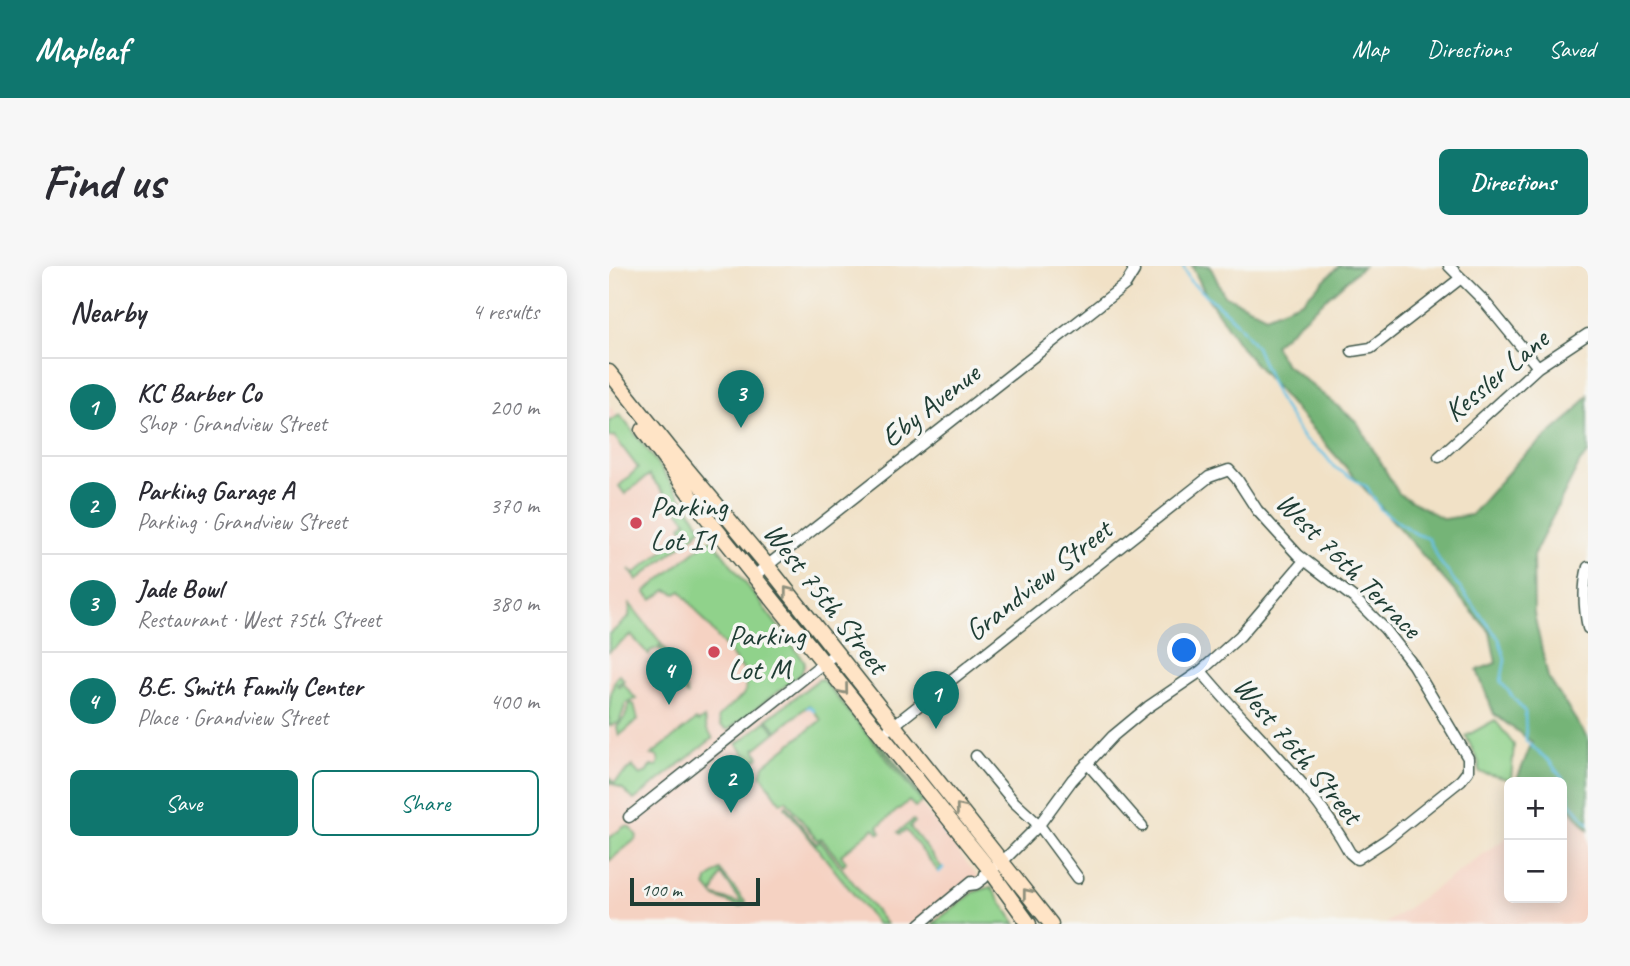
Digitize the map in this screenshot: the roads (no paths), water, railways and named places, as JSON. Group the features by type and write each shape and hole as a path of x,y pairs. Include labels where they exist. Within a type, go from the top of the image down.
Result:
{"main road":[{"name":"West 75th Street","path":"609,372 767,565 1051,924"},
{"name":"West 75th Street","path":"609,388 1029,924"}],"street":[{"path":"1449,266 1484,301 1538,367"},
{"name":"Eby Avenue","path":"754,576 1126,284 1133,269"},
{"path":"1352,351 1371,348 1461,278"},
{"name":"Kessler Lane","path":"1439,457 1538,367 1588,334"},
{"path":"1229,470 1232,458"},
{"name":"West 76th Terrace","path":"1229,470 1257,510 1304,561 1354,598 1385,629 1413,665 1468,758 1468,771 1461,780 1356,863"},
{"name":"Grandview Street","path":"881,736 1209,477 1229,470"},
{"path":"920,924 969,885 981,881 1003,861 1039,825 1113,736 1148,707 1201,671 1259,616 1304,561"},
{"path":"1588,567 1585,586 1588,628"},
{"path":"629,817 837,653"},
{"name":"West 76th Street","path":"1201,671 1315,799 1356,863"},
{"path":"976,756 1014,802 1039,825 1078,878"},
{"path":"1087,764 1142,826"}],"waterway":[{"path":"1183,266 1190,281 1236,321 1256,347 1277,396 1304,440 1324,454 1334,467 1367,487 1381,510 1416,534 1428,538 1440,562 1499,639 1505,659 1501,682 1525,712 1526,741 1550,762 1566,783 1570,802 1588,823"},
{"path":"807,708 809,706 814,711"},
{"path":"943,831 947,836"},
{"path":"939,872 943,868"}],"place":[{"name":"Jade Bowl","path":"741,428"},
{"name":"Parking Lot I1","path":"636,523"},
{"name":"Parking Lot M","path":"714,652"},
{"name":"B.E. Smith Family Center","path":"669,705"},
{"name":"KC Barber Co","path":"936,729"},
{"name":"Parking Garage A","path":"731,813"}]}
